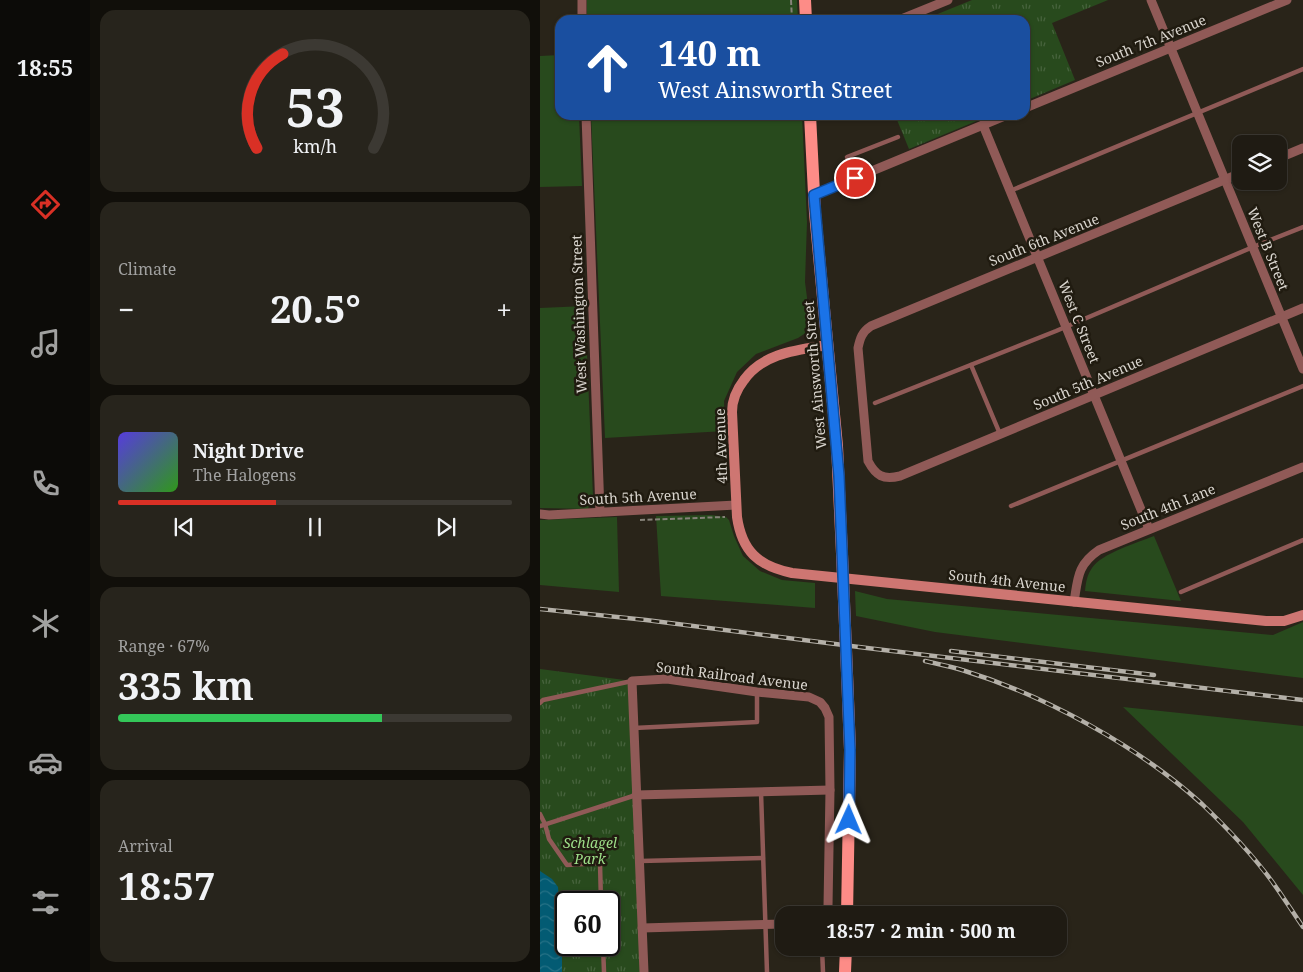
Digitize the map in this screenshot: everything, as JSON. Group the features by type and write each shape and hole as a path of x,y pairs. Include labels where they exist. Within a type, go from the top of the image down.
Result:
{"main road":[{"path":"805,0 806,15"},
{"name":"West Ainsworth Street","path":"810,120 814,195 839,476 850,750 847,906"},
{"path":"845,972 846,956"}],"street":[{"path":"582,0 582,15"},
{"path":"909,15 932,3 948,0"},
{"name":"West B Street","path":"1151,0 1303,369"},
{"name":"South 7th Avenue","path":"1030,106 1287,0"},
{"name":"West Washington Street","path":"586,120 600,512"},
{"path":"814,195 995,120"},
{"name":"West C Street","path":"983,125 1149,529"},
{"path":"1287,155 1303,148"},
{"name":"South 6th Avenue","path":"883,478 873,471 868,461 858,348 861,337 866,330 871,326 1232,177"},
{"name":"South 5th Avenue","path":"883,478 900,476 1303,308"},
{"name":"4th Avenue","path":"737,517 732,412 737,390 750,372 764,361 778,356 828,346"},
{"name":"South 4th Lane","path":"1074,602 1079,572 1087,559 1099,550 1303,466"},
{"name":"South 5th Avenue","path":"540,514 736,505"},
{"name":"South 4th Avenue","path":"737,517 747,548 764,564 792,573 1266,622 1284,621 1303,615"},
{"name":"South Railroad Avenue","path":"632,681 667,679 757,692 809,697 820,702 826,708 829,717 830,790"},
{"path":"632,681 644,972"},
{"path":"636,795 830,790 828,906"},
{"path":"642,928 775,924"}],"lane":[{"path":"1010,191 1303,69"},
{"path":"855,178 847,157 898,137"},
{"path":"875,403 1066,327 1303,227"},
{"path":"971,365 1000,434"},
{"path":"1011,506 1303,386"},
{"path":"1181,592 1303,540"},
{"path":"540,703 543,700 632,681"},
{"path":"634,728 758,722 757,692"},
{"path":"761,792 767,972"},
{"path":"542,825 636,795"},
{"path":"540,814 542,825 553,847 567,865 600,863 601,891"},
{"path":"639,861 763,858"},
{"path":"603,956 604,972"},
{"path":"822,956 823,972"}],"path":[{"path":"791,0 792,15"}],"green space":[{"path":"587,0 797,0 798,15 587,15"},
{"path":"972,0 1108,0 1052,23 1075,80 1030,99 1030,15 935,15"},
{"path":"555,55 555,120 579,120 582,186 540,187 540,56"},
{"path":"591,120 802,120 807,222 805,282 810,321 807,332 798,338 756,354 737,372 724,401 725,431 605,438"},
{"path":"897,120 979,120 909,149"},
{"path":"585,306 593,496 588,509 540,508 540,308"},
{"path":"711,515 726,517 729,520 743,556 760,571 782,580 815,583 815,608 661,596 656,516"},
{"path":"617,517 619,592 540,585 540,520"},
{"path":"1154,536 1181,601 1085,591 1089,573 1097,563 1120,549"},
{"path":"855,591 887,599 1273,635 1303,622 1303,678 935,632 856,616"},
{"name":"Schlagel Park","path":"540,669 632,681 644,972 540,972"},
{"path":"1123,707 1303,726 1303,895 1243,822"}],"water":[{"path":"540,871 552,879 558,887 558,891 555,891 555,956 562,956 562,972 540,972"}],"railway":[{"path":"540,609 646,620 1303,700"},
{"path":"951,651 1154,675"},
{"path":"925,661 962,670 1025,693 1089,725 1149,762 1202,804 1238,840 1271,880 1303,927"}],"route":[{"path":"849,820 850,750 839,476 814,195 855,178"}]}
